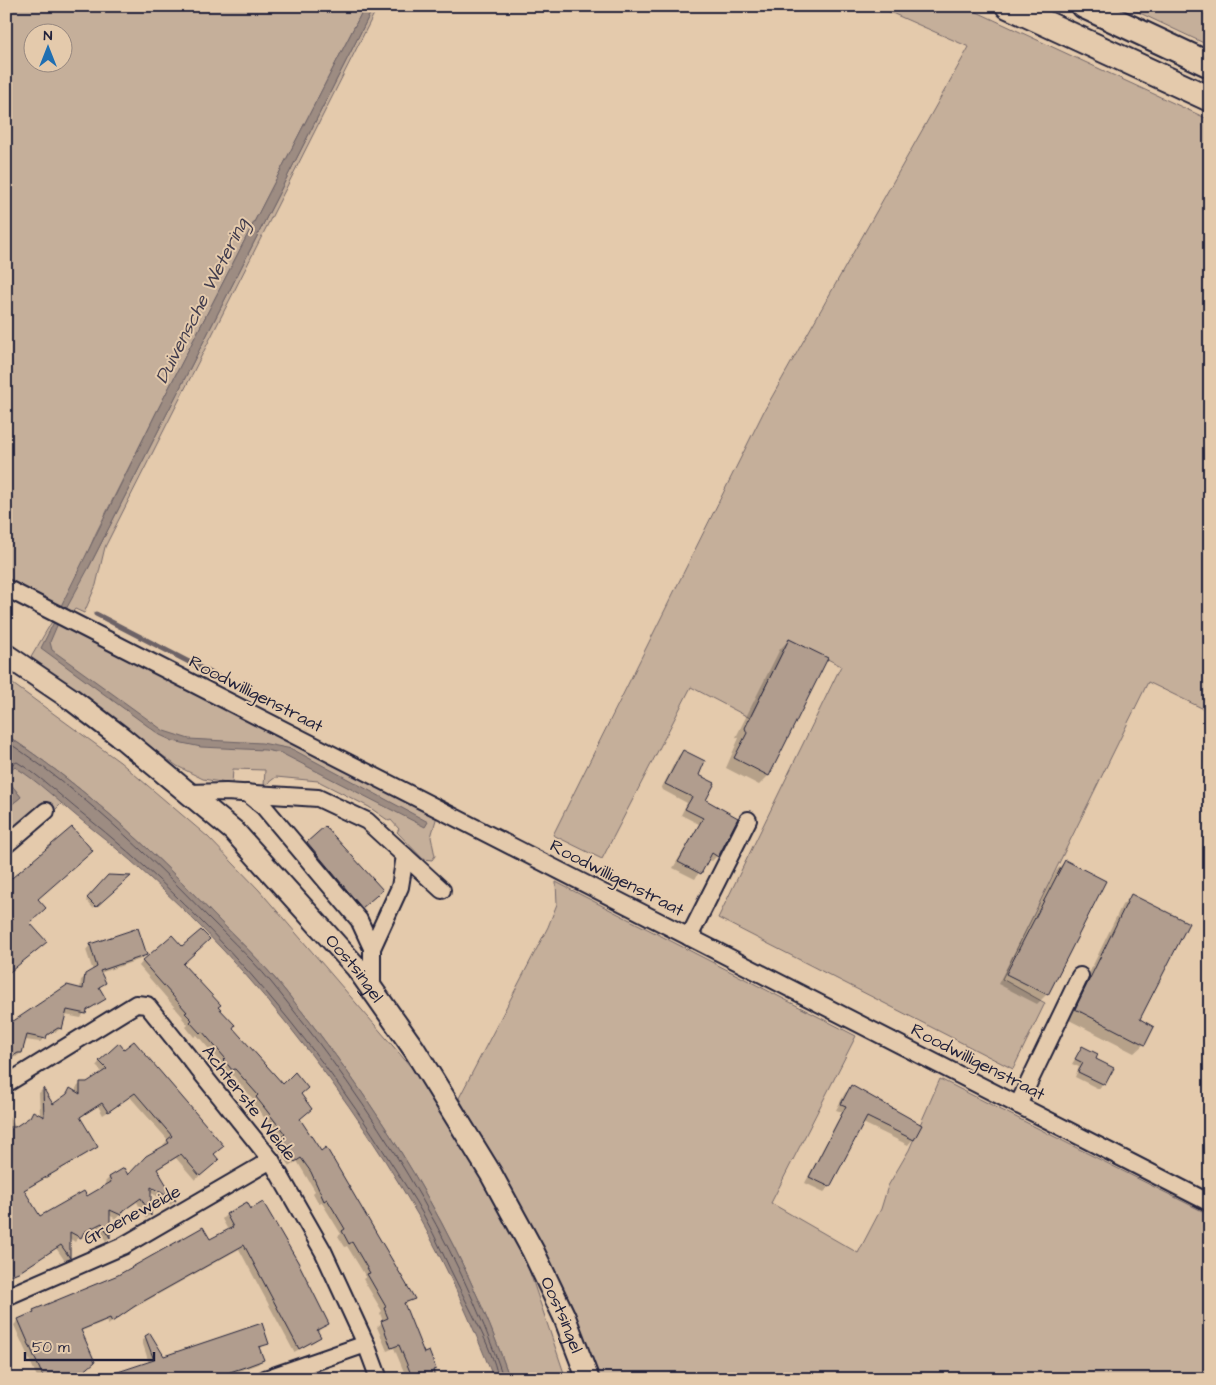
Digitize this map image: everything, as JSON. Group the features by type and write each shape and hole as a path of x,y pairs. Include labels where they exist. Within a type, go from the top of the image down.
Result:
{"highway":[{"path":"1008,6 1210,99"},
{"path":"1084,6 1210,64"}],"main road":[{"name":"Oostsingel","path":"6,655 71,699 234,831 372,987 414,1049 492,1174 533,1251 564,1316 588,1378"}],"street":[{"name":"Roodwilligenstraat","path":"6,588 1210,1203"},
{"path":"247,793 264,807 359,920 372,948"},
{"path":"189,794 247,793 318,798 367,821 442,890"},
{"path":"6,845 46,811"},
{"path":"689,937 748,820"},
{"path":"372,987 372,948 400,887 405,856"},
{"path":"1018,1105 1080,976"},
{"name":"Achterste Weide","path":"6,1084 136,1004 147,1005 271,1160 323,1250 366,1344 379,1379"},
{"name":"Groeneweide","path":"6,1297 123,1246 271,1160"},
{"path":"265,1379 366,1344"}],"shaded area":[{"path":"6,6 365,6 156,413 96,533 78,575 88,569 374,6 378,6 105,547 96,585 84,613 75,609 70,615 6,581"},
{"path":"876,6 964,6 1210,120 1210,712 1148,682 1002,979 1045,1003 1013,1069 718,918 841,666 789,639 750,718 691,687 602,859 553,835 764,411 969,47"},
{"path":"1125,6 1210,6 1210,46"},
{"path":"54,618 437,816 431,837 435,856 432,860 423,859 397,832 399,829 391,820 389,821 369,807 318,781 276,777 264,786 265,770 233,769 232,784 203,779 177,766 30,659"},
{"path":"6,679 120,762 208,837 259,890 423,1081 500,1209 525,1258 566,1379 510,1379 490,1326 442,1223 414,1173 352,1078 275,978 139,840 61,774 6,735"},
{"path":"15,767 38,781 62,803 53,812 41,803 6,834 6,809 21,797 6,778 6,774"},
{"path":"556,882 856,1036 771,1203 858,1253 881,1209 888,1186 909,1150 940,1079 1210,1215 1210,1379 600,1379 551,1265 459,1098 548,927 557,904"}],"water":[{"path":"365,6 374,6 65,611 60,608 156,413"},
{"path":"55,620 59,621 50,642 52,650 164,731 189,739 262,743 292,749 428,822 425,827 281,753 265,750 201,747 173,741 160,735 41,648"},
{"path":"6,735 61,774 139,840 266,968 318,1032 384,1125 442,1223 490,1326 510,1379 494,1379 459,1296 419,1217 349,1106 310,1053 269,1001 225,952 179,905 130,860 24,773 15,767 6,774"},
{"path":"6,778 21,797 6,809"}],"building":[{"path":"789,639 828,658 769,776 734,758 747,733 745,728"},
{"path":"683,750 705,761 699,775 715,783 706,800 738,818 718,857 712,853 701,874 678,862 703,818 685,809 692,797 665,784"},
{"path":"325,826 383,890 362,908 307,842"},
{"path":"72,827 93,851 38,899 46,908 30,923 47,942 6,975 6,883"},
{"path":"1065,860 1106,881 1048,995 1006,974"},
{"path":"108,875 131,876 96,907 87,898"},
{"path":"1131,894 1189,923 1140,1019 1154,1027 1145,1045 1075,1009"},
{"path":"138,928 147,955 100,971 106,983 99,987 106,999 87,1010 86,1014 67,1010 62,1029 58,1028 47,1035 46,1039 27,1035 22,1053 18,1053 6,1060 6,1026 67,985 83,989 85,974 97,967 90,944"},
{"path":"201,930 210,939 183,964 221,1005 218,1007 235,1025 233,1028 283,1084 295,1072 308,1088 301,1094 312,1109 300,1119 321,1151 326,1147 415,1299 404,1303 424,1353 429,1351 436,1369 433,1370 435,1379 413,1379 399,1345 391,1348 381,1321 388,1318 384,1308 386,1307 367,1274 370,1273 352,1242 349,1244 342,1231 345,1229 327,1199 324,1201 311,1172 301,1158 295,1162 279,1139 285,1134 256,1097 258,1095 235,1069 232,1070 223,1060 225,1058 202,1031 200,1033 190,1022 192,1020 185,1013 187,1012 142,961 172,935 182,946"},
{"path":"134,1041 224,1146 214,1154 219,1160 200,1176 181,1154 157,1169 176,1201 151,1187 151,1216 141,1198 124,1210 121,1215 110,1210 110,1238 102,1223 84,1232 81,1238 70,1232 70,1258 61,1245 21,1271 6,1277 6,1127 15,1127 30,1117 33,1111 44,1117 43,1088 53,1104 67,1094 70,1088 80,1094 80,1082 87,1082 107,1069 99,1061 119,1043 124,1049","holes":["135,1093 172,1136 167,1140 169,1143 146,1156 128,1175 124,1168 109,1177 111,1182 87,1196 84,1191 40,1216 24,1190 98,1147 80,1117 102,1103 108,1112"]},
{"path":"1082,1046 1098,1054 1096,1059 1114,1068 1105,1085 1078,1072 1083,1063 1075,1059"},
{"path":"851,1085 922,1125 914,1140 867,1117 830,1187 809,1177 846,1106 841,1104"},
{"path":"247,1202 251,1209 263,1202 298,1262 329,1324 317,1330 321,1337 299,1349 244,1245 135,1306 112,1322 110,1318 81,1330 95,1362 75,1379 44,1379 18,1319 34,1312 33,1310 118,1275 203,1227 210,1239 233,1227 226,1214"},
{"path":"262,1323 269,1344 259,1347 264,1360 248,1366 209,1379 106,1379 106,1376 154,1360 145,1336 150,1333 164,1356"}],"waterway":[{"path":"96,614 251,694"}],"water label":[{"name":"Duivensche Wetering","path":"202,301"}]}
